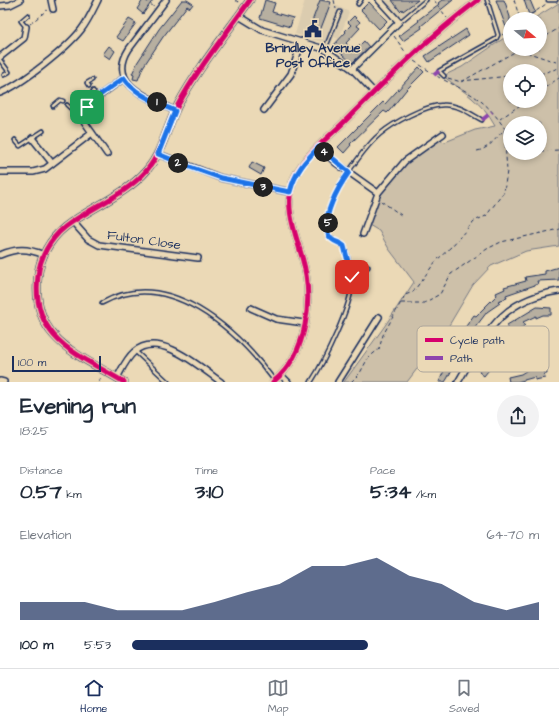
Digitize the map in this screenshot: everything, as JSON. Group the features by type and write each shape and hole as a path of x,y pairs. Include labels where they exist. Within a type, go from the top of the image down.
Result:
{"street":[{"path":"0,6 10,5 20,0"},
{"path":"0,93 19,83 67,45 81,30 98,0"},
{"path":"166,0 124,56 122,68 124,78 128,84 138,92 175,111"},
{"path":"124,382 88,363 54,336 43,320 38,305 37,285 39,270 49,245 56,236 73,222 131,184 147,170 158,154 175,111 196,76 250,0"},
{"path":"352,69 399,22 379,0"},
{"path":"274,381 281,375 298,352 308,294 307,278 290,216 290,192 292,183 301,166 410,58 449,22 478,0"},
{"path":"239,16 262,30 324,49 352,69 374,92"},
{"path":"0,57 24,38 26,27"},
{"path":"264,110 291,74 302,42"},
{"path":"91,102 124,78"},
{"path":"81,117 107,154"},
{"path":"0,172 33,172 45,169 92,133"},
{"path":"363,234 377,195 405,161 443,134"},
{"path":"32,138 52,163"},
{"path":"319,147 377,195"},
{"path":"158,154 221,178 290,192"},
{"name":"Fulton Close","path":"73,222 88,239 99,245 198,258"},
{"path":"0,255 18,248 25,248 44,255"},
{"path":"492,326 497,320 521,302 559,291"},
{"path":"251,308 276,319 304,323"},
{"path":"338,382 379,317"},
{"path":"117,378 135,351 146,346 168,347 180,353 221,382"},
{"path":"458,382 464,372"},
{"path":"281,375 288,382"},
{"path":"0,381 4,382"}],"lane":[{"path":"358,4 361,0"},
{"path":"399,22 426,0"},
{"path":"444,76 439,71 496,39 498,35 487,0"},
{"path":"549,0 556,0"},
{"path":"324,49 340,12"},
{"path":"26,27 21,21 28,15"},
{"path":"0,60 9,72 4,75"},
{"path":"89,86 87,83 92,80"},
{"path":"93,91 97,97"},
{"path":"53,106 60,100 63,101"},
{"path":"67,105 81,117"},
{"path":"311,382 328,352 346,309 352,284 349,263 344,246 332,239 327,227 329,212 335,195 349,172 369,145 381,133 426,109 438,105 456,106 482,120"},
{"path":"15,140 20,146 43,130"},
{"path":"349,263 368,267"},
{"path":"102,304 118,295 134,292 166,295 185,302 241,340 255,355 274,381"},
{"path":"135,351 168,382"}],"path":[{"path":"145,0 154,6"},
{"path":"334,0 334,5"},
{"path":"434,0 449,22"},
{"path":"514,0 518,12"},
{"path":"534,12 549,0"},
{"path":"26,27 52,5"},
{"path":"547,36 559,28"},
{"path":"390,31 410,58 434,75 466,91 484,103 500,119 503,125"},
{"path":"496,39 503,34"},
{"path":"461,82 507,56"},
{"path":"540,56 559,63"},
{"path":"547,72 559,68"},
{"path":"444,76 461,82 503,77"},
{"path":"547,86 559,78"},
{"path":"81,117 91,102"},
{"path":"500,119 516,108"},
{"path":"477,151 483,150 493,143 503,131"},
{"path":"547,151 559,150"},
{"path":"352,382 360,373 368,358 379,349 383,335 398,310 399,303 405,295 413,292 436,260 452,246 474,221 486,216 504,192 507,171 506,160"},
{"path":"377,195 401,215"},
{"path":"399,303 424,303 440,294 451,274 494,246 559,229"}],"shaded area":[{"path":"305,0 326,0 349,12 339,39 334,37 331,45 295,34"},
{"path":"380,0 431,0 406,21 400,15 397,17"},
{"path":"559,3 559,246 526,251 491,266 473,285 449,326 417,326 417,369 407,382 344,382 384,327 414,282 389,249 379,231 369,225 382,193 392,178 403,166 439,140 445,142 475,130 495,126 478,104 443,76 462,67 503,39 503,56 547,56 547,12 544,12"}],"building":[{"path":"143,0 153,0 143,14 137,9"},
{"path":"182,0 187,0 193,4 190,8 187,6 163,37 143,67 138,80 133,79 134,75 132,74 137,63 159,29"},
{"path":"265,0 275,3 272,12 293,18 290,27 260,18"},
{"path":"320,0 331,2 318,36 308,32"},
{"path":"392,0 418,0 403,11 402,9 400,11"},
{"path":"442,0 453,0 421,26 422,28 403,41 399,36 419,21 418,20"},
{"path":"496,0 504,0 506,5 508,12 503,12 503,19"},
{"path":"524,0 530,0 535,12 528,12"},
{"path":"369,2 387,21 379,29 361,10"},
{"path":"354,16 360,22 357,26 360,28 346,43 354,51 364,41 369,47 352,63 333,46 351,25 348,22"},
{"path":"129,19 136,23 123,41 116,37"},
{"path":"466,29 469,35 429,62 425,56"},
{"path":"109,46 115,51 110,59 103,54"},
{"path":"419,67 424,72 406,90 390,110 387,113 384,111 350,144 351,145 344,153 338,147 383,102 385,104"},
{"path":"252,162 264,168 261,175 249,168"},
{"path":"559,267 559,280 537,281 538,284 506,295 507,298 498,301 500,303 487,312 476,326 466,326 474,315 476,316 497,295 496,293 505,289 504,287 526,281 525,277 545,274 545,271"},
{"path":"537,307 551,308 551,315 543,315 536,318 536,316 523,322 525,325 524,326 507,325"},
{"path":"443,372 451,372 445,382 439,382"},
{"path":"479,372 487,372 484,376"},
{"path":"524,372 547,372 547,374 544,374 545,378 535,380 535,377 517,382 509,382 508,377"}],"marked path":[{"path":"434,75 439,71"},
{"path":"482,120 492,112"}],"cycle path":[{"path":"124,382 75,353 50,331 42,316 38,298 38,276 43,255 50,243 65,227 119,194 139,179 147,170 157,155 174,113 186,91 203,64 250,0"},
{"path":"273,382 285,370 301,341 307,307 306,273 290,211 290,193 296,175 301,166 314,150 393,74 443,28 478,0"}],"place":[{"name":"Brindley Avenue Post Office","path":"313,29"}],"route":[{"path":"87,107 97,97 124,78 128,84 138,92 175,111 158,154 221,178 290,192 292,183 301,166 319,147 336,163 349,172 340,185 331,204 327,227 329,236 343,244 352,277"}]}
